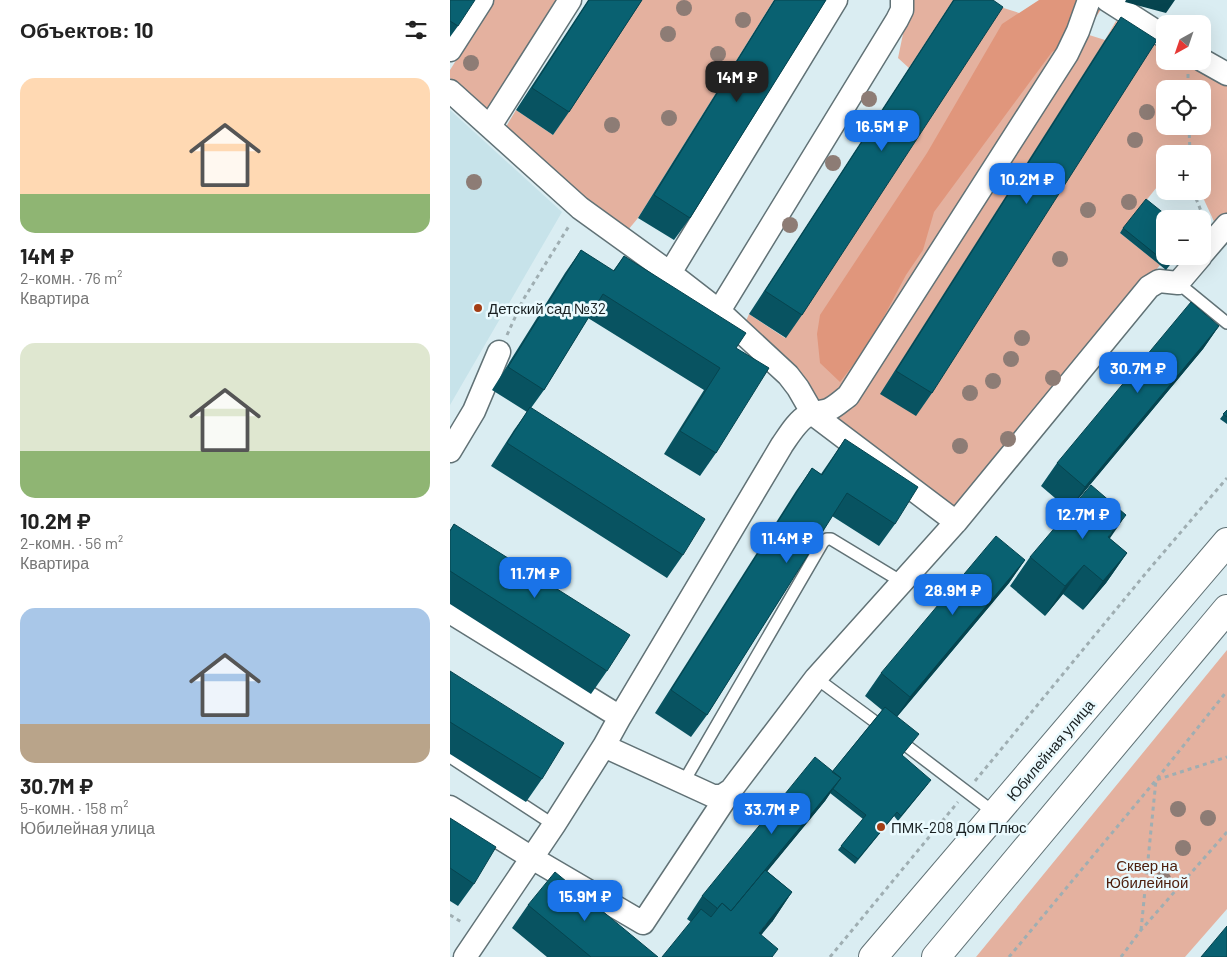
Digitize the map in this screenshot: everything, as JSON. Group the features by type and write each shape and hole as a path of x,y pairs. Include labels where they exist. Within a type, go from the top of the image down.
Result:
{"highway":[{"name":"Юбилейная улица","path":"873,957 1227,542"},
{"path":"936,957 1227,609"}],"street":[{"path":"450,50 482,0"},
{"path":"490,126 570,0"},
{"path":"670,273 836,0"},
{"path":"719,311 897,20 902,10 902,0"},
{"path":"465,957 554,825 604,746 620,716 792,430 802,420 813,414 828,410 848,396 1067,54 1078,31 1089,0"},
{"path":"1107,0 1156,31"},
{"path":"1211,65 1227,74"},
{"path":"450,91 580,208 719,311 788,375 813,414 956,522"},
{"path":"450,807 643,924 731,790 816,678 956,522 1149,287 1159,281 1178,283 1193,265"},
{"path":"450,451 474,411 499,352"},
{"path":"450,612 620,716"},
{"path":"604,746 713,796 722,796 731,790"}],"lane":[{"path":"1178,283 1227,323"},
{"path":"683,782 826,539 830,539 902,582"},
{"path":"816,678 874,721"},
{"path":"908,746 996,814"},
{"path":"450,757 554,825"}],"path":[{"path":"499,352 523,300 580,208"},
{"path":"830,957 1146,573 1227,478"},
{"path":"1009,957 1156,780 1227,691"},
{"path":"1156,780 1227,757"},
{"path":"1142,930 1156,780"},
{"path":"1121,957 1227,832"}],"shaded area":[{"path":"1039,0 1104,0 1101,9 1086,33 1052,52 934,212 923,250 906,275 870,343 840,382 820,363 817,334 820,315 927,153 1002,24"},
{"name":"Детский сад №32","path":"450,110 562,212 450,405"}],"green space":[{"path":"494,0 560,0 488,112 450,78 450,70"},
{"path":"641,0 774,0 638,218 628,230 584,201 504,130 516,110 553,135"},
{"path":"910,0 978,0 1105,40 1116,21 1156,43 1156,70 1202,70 1227,86 1227,216 1217,228 1211,215 1211,210 1209,210 1204,200 1211,200 1211,145 1156,145 1156,188 1120,233 1156,262 1156,265 1160,265 968,507 953,507 816,404 746,321 749,314 785,338 950,5 909,68 898,58"},
{"name":"Сквер на Юбилейной","path":"1227,650 1227,909 1185,957 976,957"}],"building":[{"path":"450,0 475,0 458,26 450,21"},
{"path":"589,0 642,0 569,112 532,88"},
{"path":"775,0 826,0 690,218 654,195"},
{"path":"954,0 993,0 1003,7 802,315 765,291"},
{"path":"1121,17 1156,39 932,393 896,371"},
{"path":"1146,199 1160,210 1156,210 1156,255 1123,228"},
{"path":"581,250 614,271 624,256 746,333 736,348 769,368 716,453 680,431 720,368 603,294 544,390 508,367"},
{"path":"1191,302 1219,326 1085,487 1057,463"},
{"path":"530,407 705,519 683,555 507,443"},
{"path":"845,439 918,487 895,524 847,493 707,715 671,690 812,468 822,475"},
{"path":"1091,485 1126,515 1108,537 1127,553 1103,581 1084,565 1065,586 1030,557"},
{"path":"454,524 630,635 607,671 450,571 450,531"},
{"path":"996,536 1025,560 910,697 881,673"},
{"path":"450,671 564,743 542,779 450,722"},
{"path":"885,707 919,734 902,755 931,780 901,816 897,812 858,859 841,846 866,815 833,789 841,778 832,772"},
{"path":"815,757 841,778 731,911 722,903 717,909 702,896"},
{"path":"450,818 496,847 474,884 450,868"},
{"path":"765,870 792,892 759,933 778,949 772,957 662,957 701,909 711,917 722,903 731,911"},
{"path":"555,872 658,957 591,957 528,905"},
{"path":"1227,926 1227,957 1201,957"}],"place":[{"name":"Детский сад №32","path":"478,308"},
{"name":"ПМК-208 Дом Плюс","path":"881,827"}]}
